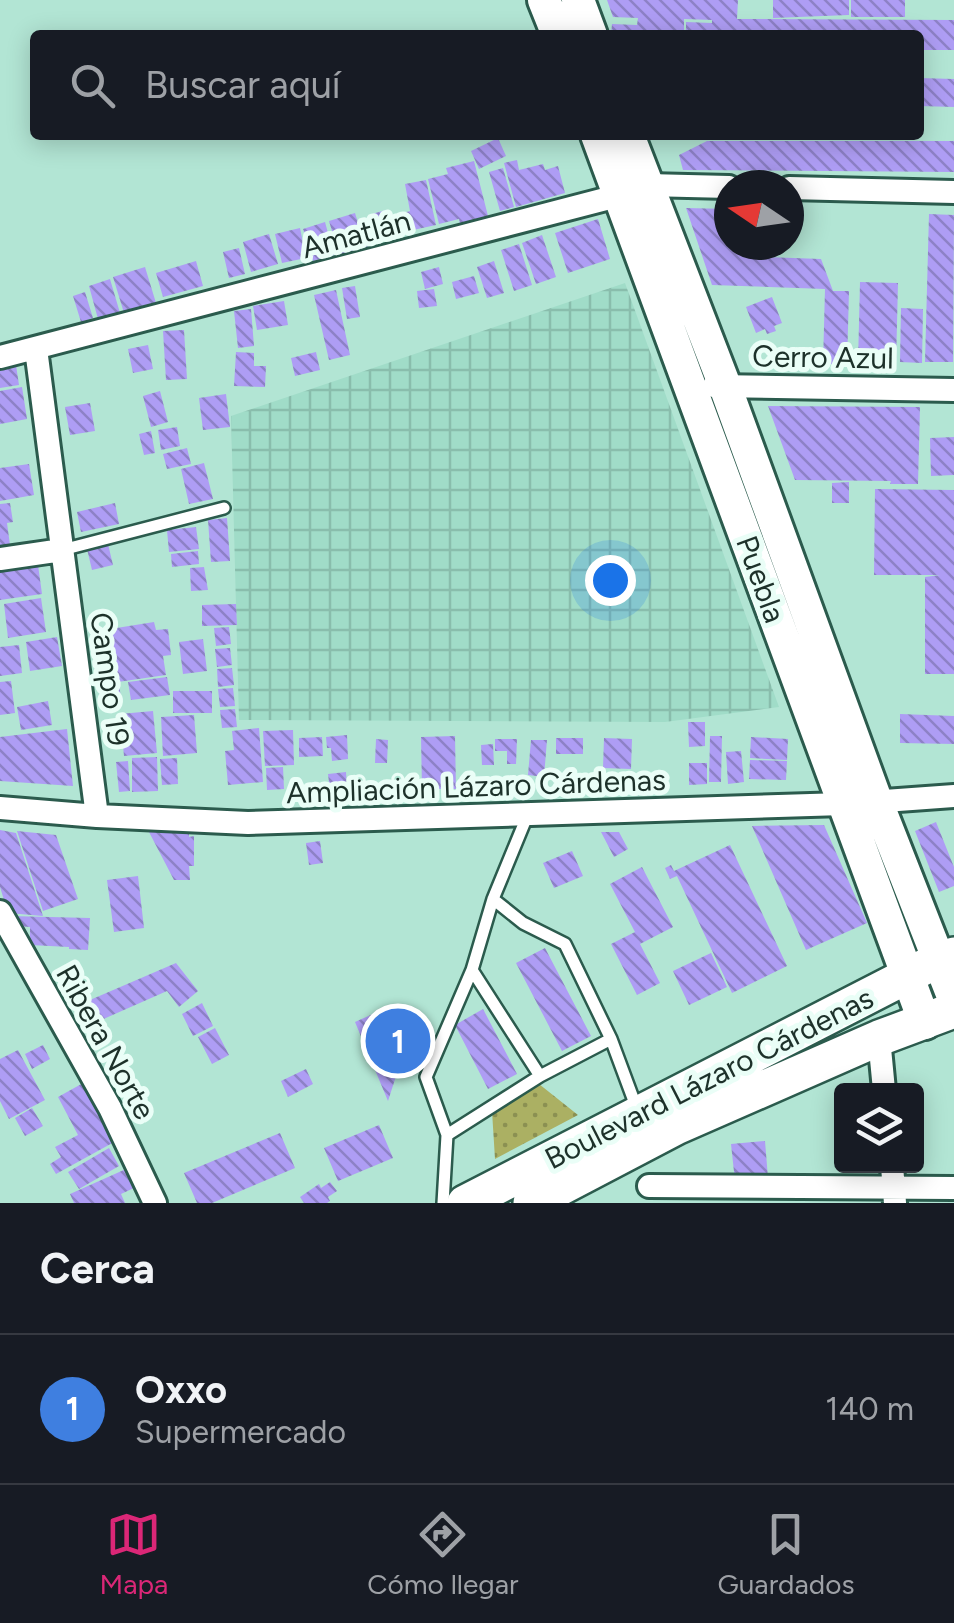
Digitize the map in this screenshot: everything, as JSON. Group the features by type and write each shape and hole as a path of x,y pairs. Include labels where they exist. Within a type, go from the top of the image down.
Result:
{"main road":[{"path":"544,0 556,30"},
{"path":"578,0 589,30"},
{"name":"Puebla","path":"600,140 634,190 725,386 762,535"},
{"name":"Puebla","path":"629,140 634,190 691,387 762,535 860,802 909,976 939,1016"},
{"name":"Puebla","path":"860,802 947,957 954,999"},
{"name":"Boulevard Lázaro Cárdenas","path":"532,1203 646,1126 947,957"},
{"name":"Boulevard Lázaro Cárdenas","path":"465,1203 646,1126 939,1016"}],"street":[{"name":"Amatlán","path":"0,357 634,190 714,187"},
{"path":"804,188 954,192"},
{"name":"Campo 19","path":"36,349 98,816"},
{"name":"Cerro Azul","path":"691,387 954,390"},
{"path":"0,559 62,550"},
{"name":"Ampliación Lázaro Cárdenas","path":"0,808 248,823 954,796"},
{"name":"Ribera Norte","path":"0,912 110,1108 155,1203"},
{"path":"879,1038 883,1083"},
{"path":"649,1186 954,1188"}],"lane":[{"path":"62,550 224,508"},
{"path":"443,1203 446,1135 426,1077 472,970 528,814"},
{"path":"494,900 523,923 565,944 611,1039 646,1126"},
{"path":"472,970 540,1076"},
{"path":"446,1135 540,1076 611,1039"}],"shaded area":[{"path":"625,283 779,707 665,722 239,720 231,416"}],"green space":[{"path":"539,1084 578,1115 495,1159 492,1111"}],"building":[{"path":"607,0 738,0 737,19 954,20 954,50 924,50 924,30 686,30 686,22 712,20 684,19 684,30 611,30 612,24 637,25 638,18 613,17"},
{"path":"773,0 849,0 849,15 773,18"},
{"path":"851,0 905,0 905,17 851,17"},
{"path":"924,78 954,79 954,107 924,106"},
{"path":"499,140 506,156 479,169 471,151"},
{"path":"707,141 954,141 954,172 683,170 679,155"},
{"path":"517,160 519,170 543,164 545,170 558,166 565,193 516,207 504,163"},
{"path":"474,161 488,216 460,224 459,219 439,224 428,179 448,174 446,168"},
{"path":"503,168 514,207 500,211 489,172"},
{"path":"426,180 436,225 404,232 400,214 410,211 405,184"},
{"path":"686,208 714,209 714,260 821,259 833,291 849,291 847,364 823,364 825,289 712,285"},
{"path":"386,210 392,233 379,236 372,214"},
{"path":"355,213 359,226 368,223 375,244 339,255 329,221"},
{"path":"929,214 954,215 953,362 925,362"},
{"path":"598,219 610,259 568,273 555,233"},
{"path":"325,222 334,255 313,261 303,229"},
{"path":"300,228 306,258 282,263 275,234"},
{"path":"269,234 278,264 251,272 243,242"},
{"path":"542,235 556,277 536,284 522,243"},
{"path":"519,244 532,285 514,291 501,250"},
{"path":"239,248 245,274 229,278 223,252"},
{"path":"196,261 203,286 163,297 156,273"},
{"path":"494,261 504,293 487,298 477,267"},
{"path":"145,267 156,303 124,313 113,277"},
{"path":"439,267 443,284 425,289 421,272"},
{"path":"474,276 479,293 456,299 452,282"},
{"path":"110,279 120,313 98,319 89,286"},
{"path":"860,282 898,283 896,364 858,363"},
{"path":"355,286 360,317 347,319 342,288"},
{"path":"434,289 437,306 419,308 417,291"},
{"path":"336,290 350,355 329,360 314,295"},
{"path":"85,292 93,318 81,322 73,296"},
{"path":"772,297 782,323 774,326 776,331 767,334 765,329 756,333 746,307"},
{"path":"284,301 288,325 257,330 253,306"},
{"path":"901,308 923,309 922,363 900,362"},
{"path":"251,309 254,346 238,348 234,311"},
{"path":"184,330 187,379 166,380 163,331"},
{"path":"148,345 153,369 133,373 128,349"},
{"path":"236,352 254,353 254,366 266,366 265,387 234,386"},
{"path":"316,352 320,370 295,376 291,358"},
{"path":"16,365 19,385 0,388 0,367"},
{"path":"22,387 27,419 0,424 0,391"},
{"path":"160,391 168,422 151,427 143,396"},
{"path":"226,394 230,427 203,430 199,398"},
{"path":"90,403 95,431 70,435 65,407"},
{"path":"768,406 920,407 918,484 795,480"},
{"path":"177,427 180,446 161,450 158,430"},
{"path":"151,431 155,453 144,455 139,434"},
{"path":"954,437 954,475 931,476 930,438"},
{"path":"187,448 191,464 167,469 163,454"},
{"path":"204,463 213,499 189,504 181,469"},
{"path":"29,464 34,495 0,501 0,468"},
{"path":"849,482 849,503 832,503 832,483"},
{"path":"875,489 954,490 954,674 925,674 925,577 940,575 874,575"},
{"path":"10,503 10,545 0,547 0,504"},
{"path":"115,503 119,524 81,532 77,512"},
{"path":"227,518 230,561 211,562 208,520"},
{"path":"196,527 199,549 169,552 167,530"},
{"path":"108,544 113,565 92,570 87,549"},
{"path":"198,551 199,564 172,567 171,554"},
{"path":"38,565 42,594 0,600 0,571"},
{"path":"204,567 208,590 191,591 190,568"},
{"path":"41,598 46,632 8,638 4,604"},
{"path":"236,604 237,625 202,626 202,605"},
{"path":"154,622 156,630 168,629 171,655 163,656 166,675 104,684 100,656 107,655 104,630"},
{"path":"229,627 231,644 216,646 214,628"},
{"path":"57,637 62,666 30,671 26,642"},
{"path":"203,639 207,671 183,674 179,642"},
{"path":"19,645 22,673 0,676 0,647"},
{"path":"230,648 232,665 217,667 215,649"},
{"path":"232,668 234,685 218,687 217,669"},
{"path":"167,677 170,695 131,700 128,682"},
{"path":"11,681 15,713 0,715 0,682"},
{"path":"119,683 121,699 104,702 101,686"},
{"path":"233,688 235,706 220,707 218,689"},
{"path":"173,691 212,691 212,713 173,713"},
{"path":"48,701 52,725 21,730 17,707"},
{"path":"235,709 237,727 222,728 220,710"},
{"path":"153,711 157,753 124,756 120,714"},
{"path":"900,714 954,716 954,744 900,743"},
{"path":"194,715 197,753 163,756 161,717"},
{"path":"688,722 705,722 705,746 689,747"},
{"path":"259,728 263,782 228,785 225,751 234,750 232,731"},
{"path":"67,729 73,786 0,781 0,737"},
{"path":"293,730 294,765 265,766 263,731"},
{"path":"347,735 348,759 332,761 326,737"},
{"path":"455,736 456,789 422,789 421,737"},
{"path":"710,736 722,736 721,782 709,782"},
{"path":"322,737 323,756 299,757 299,738"},
{"path":"751,737 788,739 787,760 750,758"},
{"path":"556,738 583,738 583,754 556,754"},
{"path":"604,738 632,739 631,769 603,768"},
{"path":"376,739 388,740 387,763 375,763"},
{"path":"495,739 517,739 516,764 507,764 507,751 495,751"},
{"path":"531,740 547,740 544,777 528,775"},
{"path":"493,744 494,765 482,765 481,745"},
{"path":"741,751 744,782 728,784 726,752"},
{"path":"157,757 158,791 132,792 132,758"},
{"path":"177,758 178,784 162,785 160,759"},
{"path":"750,760 787,761 786,780 749,779"},
{"path":"128,761 130,791 119,792 116,762"},
{"path":"689,763 707,763 707,784 689,785"},
{"path":"283,767 284,789 267,790 266,768"},
{"path":"346,772 347,789 330,791 328,774"},
{"path":"936,822 954,867 954,886 939,892 915,831"},
{"path":"824,825 867,923 806,950 752,826"},
{"path":"0,830 16,833 43,916 8,913 0,887"},
{"path":"17,831 56,835 78,899 43,911"},
{"path":"149,832 189,832 189,837 194,836 190,880 174,880"},
{"path":"601,832 619,832 628,849 614,857"},
{"path":"320,841 323,863 309,865 306,843"},
{"path":"730,845 787,966 732,993 677,876 670,879 665,868 671,865 674,871"},
{"path":"572,851 583,876 554,888 543,863"},
{"path":"642,867 673,927 640,944 660,983 637,995 611,944 635,932 610,884"},
{"path":"138,876 144,928 114,932 107,880"},
{"path":"10,916 90,918 88,950 30,945 30,927 16,926"},
{"path":"545,948 591,1036 562,1051 516,963"},
{"path":"711,953 727,987 689,1005 673,971"},
{"path":"176,963 198,991 179,1007 167,991 99,1021 90,1000"},
{"path":"202,1003 213,1026 193,1036 182,1014"},
{"path":"393,1005 408,1039 388,1101 355,1022"},
{"path":"483,1009 517,1074 488,1089 455,1025"},
{"path":"215,1028 229,1055 212,1064 198,1037"},
{"path":"43,1045 50,1059 32,1069 25,1054"},
{"path":"18,1050 45,1100 9,1119 0,1101 0,1059"},
{"path":"306,1069 313,1084 288,1097 281,1081"},
{"path":"85,1082 116,1141 56,1174 50,1164 61,1157 55,1147 78,1135 58,1097"},
{"path":"32,1108 43,1126 25,1136 15,1118"},
{"path":"379,1125 393,1158 338,1181 324,1148"},
{"path":"280,1133 295,1168 212,1203 197,1203 184,1173"},
{"path":"765,1141 768,1178 735,1181 731,1144"},
{"path":"109,1148 119,1166 79,1189 68,1172"},
{"path":"126,1169 134,1188 121,1194 125,1203 74,1203 70,1194"},
{"path":"330,1182 337,1191 328,1197 327,1203 304,1203 300,1197 319,1184 321,1188"}],"place":[{"name":"Oxxo","path":"398,1041"}]}
